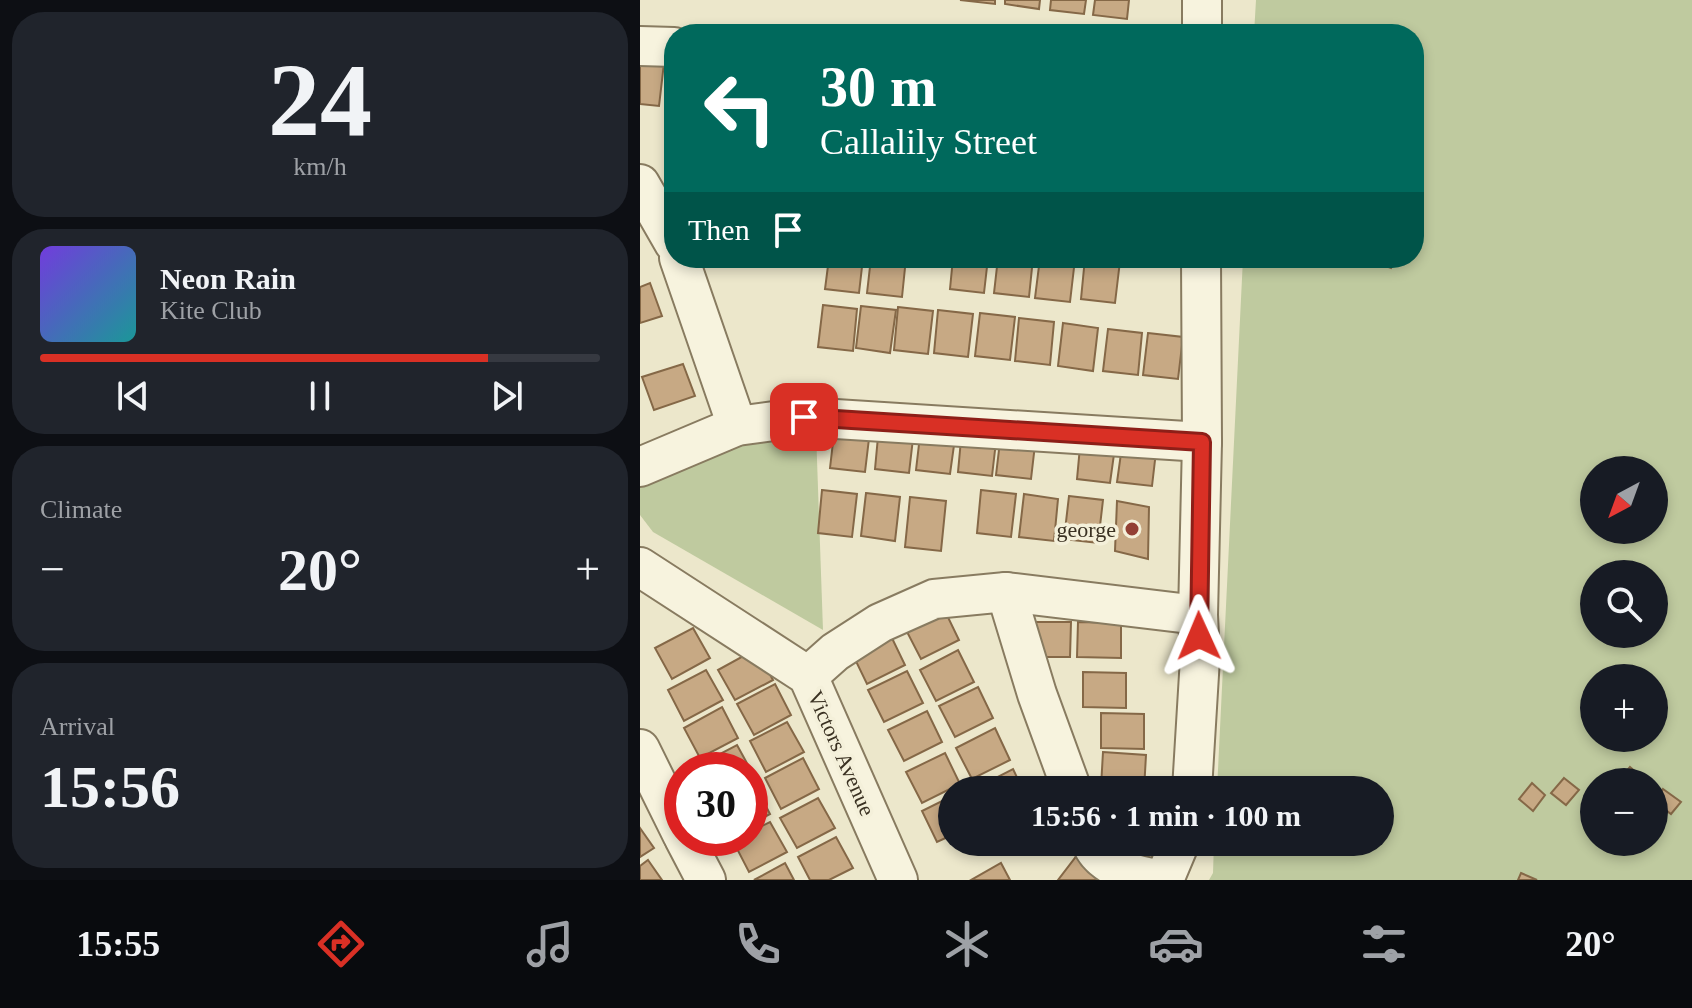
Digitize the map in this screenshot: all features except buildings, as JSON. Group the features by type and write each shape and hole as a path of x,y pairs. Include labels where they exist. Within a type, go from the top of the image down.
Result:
{"street":[{"path":"1202,0 1202,24"},
{"path":"640,46 664,47"},
{"path":"640,184 664,226"},
{"path":"682,268 737,426"},
{"path":"1193,776 1200,658 1201,268"},
{"path":"640,467 737,426 804,417 1202,442"},
{"name":"Victors Avenue","path":"640,567 808,676 898,880"},
{"path":"808,676 835,652 880,623 934,599 1006,592 1198,615"},
{"path":"1006,592 1037,694 1067,776"},
{"path":"640,749 664,798"},
{"path":"693,856 706,880"},
{"path":"1101,856 1136,876 1163,880 1174,856"}],"green space":[{"path":"1256,0 1692,0 1692,880 1209,880 1213,873 1214,856 1394,856 1394,776 1218,776 1243,268 1424,268 1424,24 1255,24"},
{"path":"816,431 823,630 653,532 640,515 640,485 701,458 768,437"}],"place":[{"name":"george","path":"1132,529"}],"route":[{"path":"804,417 1202,442 1199,636"}]}
